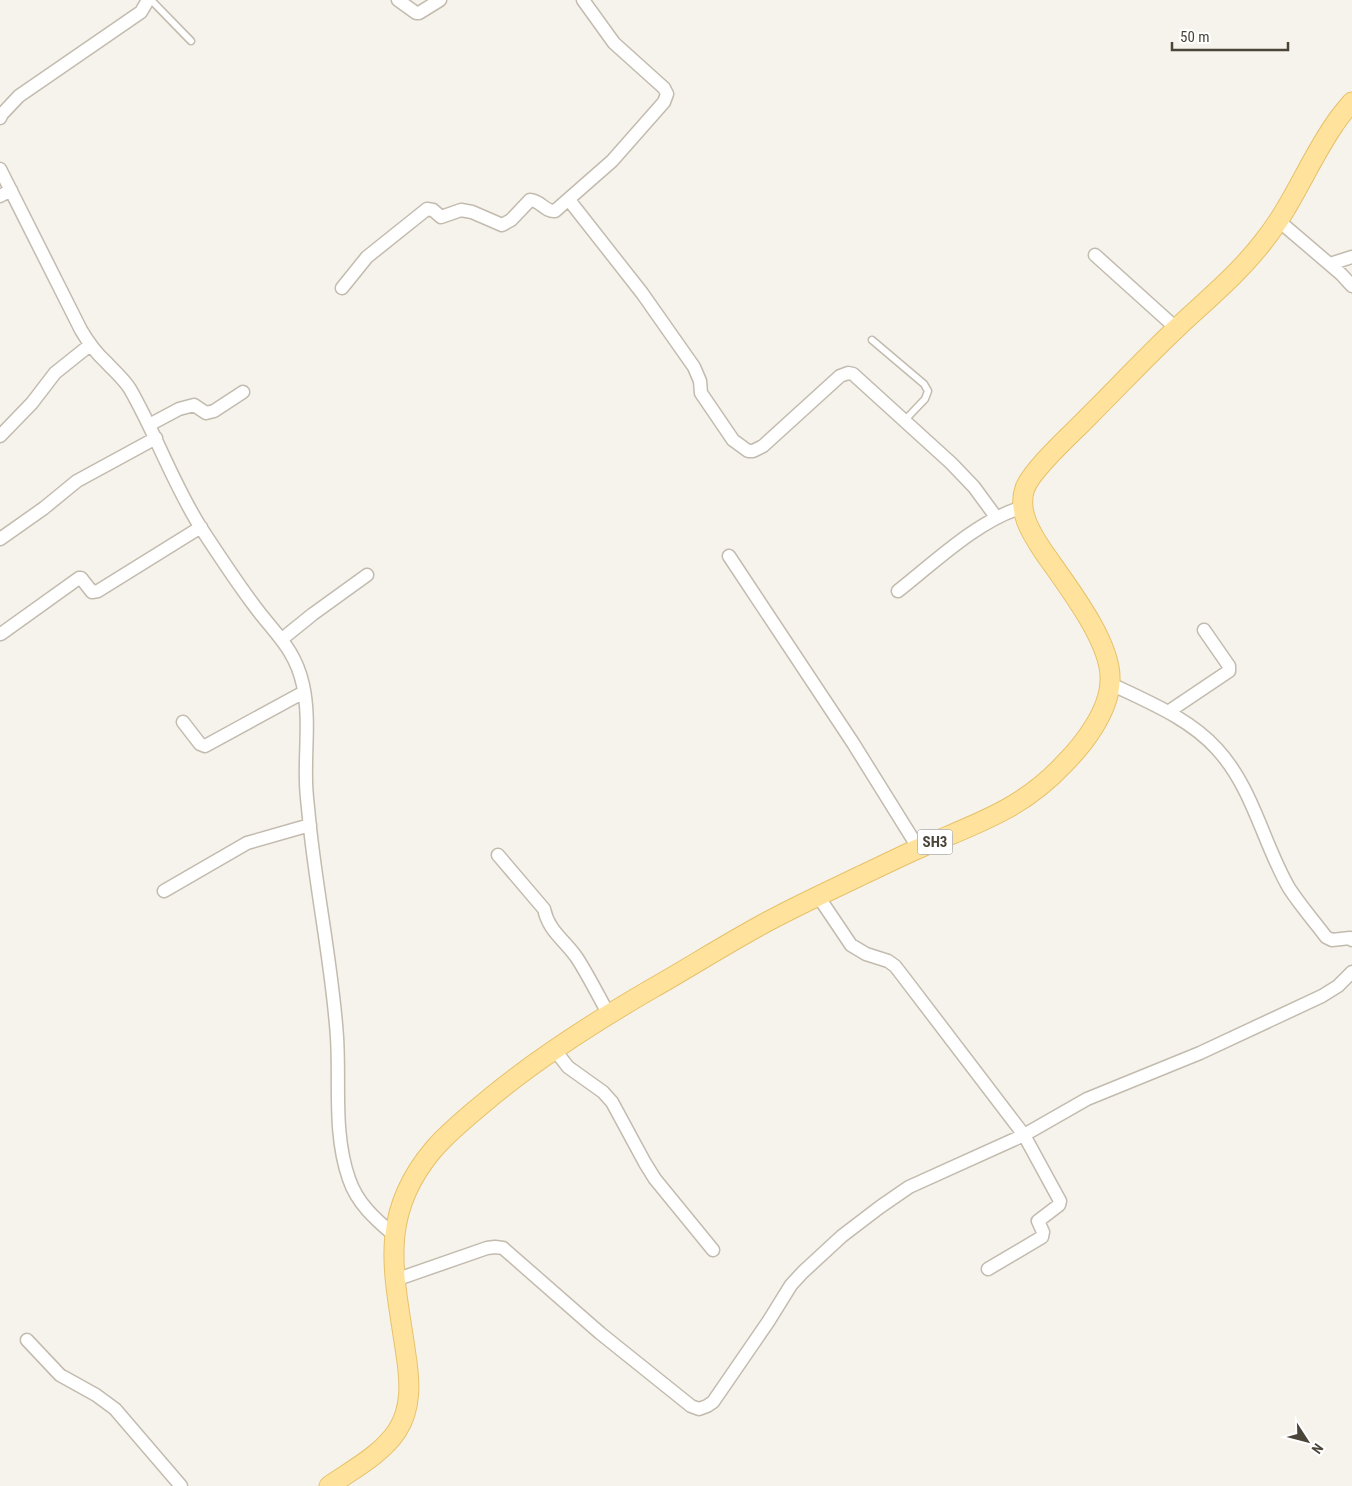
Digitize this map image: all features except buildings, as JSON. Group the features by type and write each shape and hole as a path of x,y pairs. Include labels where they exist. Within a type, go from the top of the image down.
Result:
{"main road":[{"name":"SH3","path":"329,1486 387,1444 406,1413 409,1391 408,1370 395,1280 394,1235 400,1204 414,1176 433,1150 462,1121 522,1072 608,1013 743,935 818,896 1010,809 1050,779 1088,736 1100,715 1111,684 1109,664 1084,612 1026,523 1023,507 1025,488 1035,472 1176,328 1233,276 1262,243 1279,221 1334,125 1352,102"}],"street":[{"path":"0,118 19,96 141,12 149,0"},
{"path":"398,0 416,13 440,0"},
{"path":"342,288 367,257 427,209 433,210 441,216 461,210 472,212 502,225 511,220 530,200 534,200 552,211 569,200 612,161 664,102 667,94 664,88 614,43 583,0"},
{"path":"0,169 6,193 90,345 124,379 139,404 187,504 254,606 282,639 291,653 298,670 307,709 306,781 310,825 334,999 338,1045 338,1114 341,1145 349,1179 357,1196 375,1219 394,1235"},
{"path":"569,200 642,294 694,367 700,381 701,393 733,440 742,448 753,451 763,446 840,376 848,373 853,374 905,420 974,487 996,517"},
{"path":"1279,221 1330,264 1352,286"},
{"path":"1095,255 1176,328"},
{"path":"1330,264 1352,257"},
{"path":"0,436 32,403 55,373 90,345"},
{"path":"149,425 186,406 194,405 206,413 214,411 243,392"},
{"path":"0,539 44,508 77,481 156,438"},
{"path":"898,591 976,529 996,517 1023,507"},
{"path":"2,634 79,578 92,592 98,591 201,527"},
{"path":"730,556 853,743 919,849"},
{"path":"282,639 367,575"},
{"path":"1168,712 1229,671 1229,666 1204,630"},
{"path":"1111,684 1168,712 1207,739 1238,776 1290,888 1326,937 1332,940 1352,938"},
{"path":"183,722 200,744 206,746 304,692"},
{"path":"164,891 247,843 310,825"},
{"path":"498,855 544,909 553,931 570,948 608,1013"},
{"path":"818,896 851,946 888,961 895,966 1024,1135 1060,1203 1038,1220 1044,1232 1042,1237 988,1270"},
{"path":"395,1280 487,1248 503,1248 600,1333 691,1406 699,1409 713,1402 791,1285 842,1236 880,1207 909,1188 1024,1135 1087,1099 1200,1053 1322,996 1338,986 1352,972"},
{"path":"554,1049 568,1067 603,1092 612,1102 645,1163 713,1250"},
{"path":"27,1340 60,1375 96,1395 115,1409 181,1486"}],"lane":[{"path":"149,0 192,41"},
{"path":"872,340 924,384 928,391 925,399 905,420"}]}
